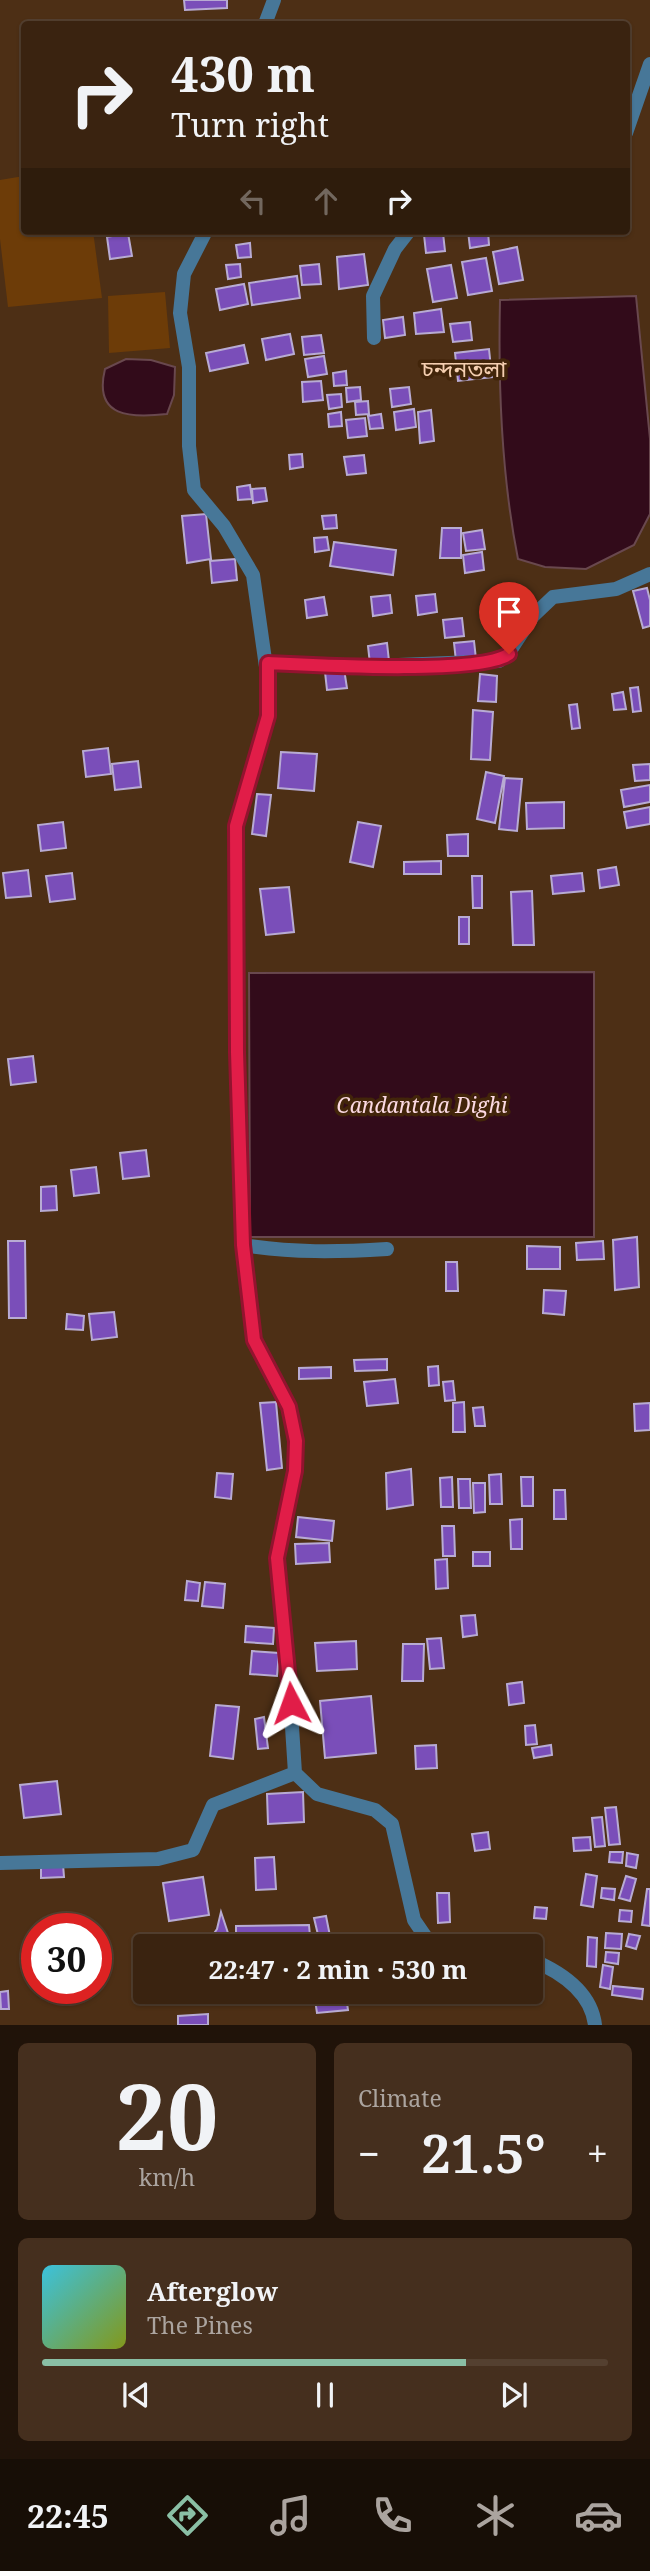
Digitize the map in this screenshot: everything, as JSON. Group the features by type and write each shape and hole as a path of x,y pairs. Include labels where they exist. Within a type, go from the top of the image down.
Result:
{"street":[{"path":"266,21 274,0"},
{"path":"630,122 648,71"},
{"path":"204,235 184,274 180,313 189,367 189,446 194,490 225,526 253,575 268,663 268,716 236,826 237,1052 243,1245 254,1340 289,1407 296,1441 295,1471 277,1558 295,1773 317,1794 375,1810 392,1824 414,1920 424,1934"},
{"path":"374,338 373,296 395,249 406,235"},
{"path":"268,663 348,667 499,661 509,654 533,616 552,597 616,589 650,574"},
{"path":"243,1245 277,1251 318,1253 387,1248"},
{"path":"0,1863 158,1859 193,1850 213,1805 295,1773"},
{"path":"543,1966 572,1981 594,2015 595,2025"}],"shaded area":[{"path":"21,176 21,235 94,235 102,298 8,307 0,239 0,180"},
{"path":"165,292 170,348 109,353 108,296"}],"water":[{"path":"636,296 650,439 650,514 634,545 586,569 545,567 518,559 502,430 500,300"},
{"path":"126,359 151,360 175,367 174,395 167,414 140,416 118,411 110,406 103,385 105,369"},
{"name":"Candantala Dighi","path":"594,972 594,1237 250,1237 249,973"}],"building":[{"path":"184,0 227,0 227,8 185,10"},
{"path":"128,235 132,256 110,259 107,237"},
{"path":"424,235 443,235 445,251 426,253"},
{"path":"468,235 488,235 489,245 470,248"},
{"path":"250,243 251,257 238,258 236,245"},
{"path":"517,247 523,280 499,284 493,252"},
{"path":"364,254 368,285 339,289 337,257"},
{"path":"486,258 492,291 468,295 462,262"},
{"path":"240,264 241,277 228,279 226,265"},
{"path":"319,264 321,284 302,285 300,266"},
{"path":"451,265 457,298 433,302 427,269"},
{"path":"297,276 300,298 252,305 249,283"},
{"path":"244,284 248,304 220,310 216,289"},
{"path":"441,309 444,332 416,334 414,313"},
{"path":"403,317 405,335 385,338 383,320"},
{"path":"470,322 472,340 453,342 450,324"},
{"path":"290,334 294,354 266,360 262,339"},
{"path":"321,335 324,353 304,355 302,337"},
{"path":"244,345 248,363 210,371 206,353"},
{"path":"489,349 492,377 458,381 455,353"},
{"path":"324,356 327,374 308,377 305,359"},
{"path":"346,371 347,385 334,386 333,373"},
{"path":"321,381 323,400 303,402 302,382"},
{"path":"360,387 361,400 347,402 346,388"},
{"path":"409,387 411,404 392,407 390,389"},
{"path":"341,394 342,407 329,409 327,395"},
{"path":"368,401 369,414 356,415 355,402"},
{"path":"414,409 416,427 396,430 394,412"},
{"path":"431,410 434,441 420,443 418,412"},
{"path":"341,412 342,426 329,427 328,414"},
{"path":"381,414 383,428 370,429 368,416"},
{"path":"365,418 367,436 348,438 346,420"},
{"path":"302,454 303,467 290,469 289,455"},
{"path":"364,455 366,473 347,475 344,457"},
{"path":"250,485 252,499 238,500 237,487"},
{"path":"265,488 267,501 253,503 252,489"},
{"path":"206,514 211,559 187,563 182,516"},
{"path":"336,515 337,528 324,529 322,516"},
{"path":"442,528 461,528 461,558 440,558"},
{"path":"482,530 485,549 466,551 463,533"},
{"path":"327,537 329,550 315,552 314,538"},
{"path":"334,542 396,550 393,575 330,566"},
{"path":"482,552 484,570 465,573 463,555"},
{"path":"235,559 237,580 212,583 210,561"},
{"path":"647,588 650,626 643,628 633,591"},
{"path":"435,594 437,612 418,615 416,596"},
{"path":"390,595 392,613 373,616 371,597"},
{"path":"324,597 327,615 307,618 305,600"},
{"path":"462,618 464,636 445,638 443,620"},
{"path":"474,641 476,659 456,661 454,643"},
{"path":"387,643 389,661 370,664 368,646"},
{"path":"344,669 347,688 327,690 325,672"},
{"path":"480,674 497,676 496,702 478,701"},
{"path":"638,687 641,711 633,712 630,688"},
{"path":"623,692 626,709 614,710 612,694"},
{"path":"577,704 580,728 572,729 569,705"},
{"path":"473,710 493,712 490,760 471,759"},
{"path":"108,748 111,774 86,777 83,751"},
{"path":"281,752 317,754 314,791 278,788"},
{"path":"138,761 141,787 115,790 112,764"},
{"path":"650,764 650,780 635,781 633,765"},
{"path":"486,772 504,776 495,823 477,819"},
{"path":"505,778 522,779 517,831 499,829"},
{"path":"650,785 650,802 624,807 621,790"},
{"path":"257,794 271,795 266,836 252,834"},
{"path":"564,802 564,828 527,829 526,803"},
{"path":"650,807 650,824 627,828 624,812"},
{"path":"63,822 66,848 41,851 38,825"},
{"path":"358,822 381,826 373,867 350,862"},
{"path":"468,834 468,856 448,856 447,835"},
{"path":"441,861 441,874 404,874 404,862"},
{"path":"616,867 619,885 600,888 598,870"},
{"path":"28,870 31,896 6,898 3,873"},
{"path":"72,873 75,899 50,902 46,876"},
{"path":"582,873 584,891 553,894 551,876"},
{"path":"472,876 482,876 482,908 473,908"},
{"path":"289,887 294,932 266,935 260,889"},
{"path":"532,891 534,945 513,945 511,892"},
{"path":"459,917 469,917 469,944 459,944"},
{"path":"33,1056 36,1082 11,1085 8,1059"},
{"path":"146,1150 149,1176 123,1179 120,1153"},
{"path":"96,1167 99,1193 74,1196 71,1170"},
{"path":"56,1186 57,1210 41,1211 41,1187"},
{"path":"637,1237 639,1287 615,1290 613,1240"},
{"path":"8,1241 25,1241 26,1318 9,1318"},
{"path":"603,1241 604,1259 577,1260 576,1243"},
{"path":"527,1246 560,1247 560,1269 527,1269"},
{"path":"446,1262 457,1262 458,1291 446,1291"},
{"path":"544,1290 566,1291 564,1315 543,1313"},
{"path":"114,1312 117,1337 92,1340 89,1314"},
{"path":"67,1314 84,1316 83,1330 66,1329"},
{"path":"387,1359 387,1370 355,1371 354,1360"},
{"path":"438,1366 439,1385 429,1386 428,1367"},
{"path":"331,1367 331,1378 299,1379 299,1368"},
{"path":"395,1379 398,1403 367,1406 364,1382"},
{"path":"453,1381 455,1400 445,1401 443,1382"},
{"path":"276,1402 282,1468 267,1470 260,1403"},
{"path":"464,1402 465,1432 453,1432 453,1403"},
{"path":"650,1403 650,1430 635,1431 634,1404"},
{"path":"483,1407 485,1426 475,1426 473,1408"},
{"path":"411,1469 413,1505 387,1509 386,1473"},
{"path":"217,1473 233,1474 231,1499 215,1497"},
{"path":"501,1474 502,1504 490,1504 489,1475"},
{"path":"452,1477 453,1507 441,1507 440,1478"},
{"path":"521,1477 533,1477 533,1506 522,1506"},
{"path":"458,1479 470,1479 471,1508 459,1508"},
{"path":"473,1483 485,1483 485,1512 474,1513"},
{"path":"554,1490 565,1490 566,1519 554,1519"},
{"path":"298,1517 334,1521 332,1541 296,1537"},
{"path":"522,1519 522,1549 511,1549 510,1520"},
{"path":"442,1526 454,1526 455,1556 443,1556"},
{"path":"329,1543 330,1562 296,1564 295,1544"},
{"path":"473,1552 490,1552 490,1566 473,1566"},
{"path":"447,1559 448,1588 436,1589 435,1560"},
{"path":"187,1581 200,1583 198,1601 185,1600"},
{"path":"205,1582 225,1584 223,1608 202,1606"},
{"path":"475,1615 477,1635 463,1637 461,1616"},
{"path":"246,1626 274,1628 273,1644 245,1642"},
{"path":"441,1638 444,1668 430,1669 427,1639"},
{"path":"356,1641 357,1669 317,1671 315,1643"},
{"path":"403,1644 424,1644 423,1681 402,1681"},
{"path":"252,1651 279,1653 277,1676 250,1674"},
{"path":"522,1682 524,1703 509,1705 507,1684"},
{"path":"371,1696 376,1753 325,1758 320,1701"},
{"path":"216,1705 239,1707 233,1759 210,1756"},
{"path":"264,1717 268,1748 258,1749 255,1719"},
{"path":"535,1725 537,1744 526,1745 525,1726"},
{"path":"436,1745 437,1768 416,1769 415,1746"},
{"path":"551,1745 552,1755 534,1758 532,1748"},
{"path":"57,1781 61,1814 24,1818 20,1785"},
{"path":"303,1792 304,1822 268,1824 267,1794"},
{"path":"616,1807 620,1844 609,1845 605,1808"},
{"path":"602,1817 605,1846 595,1847 592,1818"},
{"path":"488,1832 490,1849 475,1851 472,1834"},
{"path":"590,1837 591,1850 574,1851 573,1838"},
{"path":"610,1852 623,1852 622,1863 609,1862"},
{"path":"627,1853 638,1855 636,1868 626,1866"},
{"path":"274,1857 276,1889 256,1890 255,1858"},
{"path":"63,1864 64,1877 41,1878 41,1865"},
{"path":"586,1874 597,1876 593,1907 581,1905"},
{"path":"626,1876 636,1879 630,1901 619,1898"},
{"path":"203,1877 209,1915 169,1921 163,1883"},
{"path":"602,1888 615,1889 614,1900 601,1898"},
{"path":"647,1889 650,1889 650,1926 642,1925"},
{"path":"437,1893 449,1893 450,1922 438,1923"},
{"path":"535,1907 547,1908 546,1919 534,1918"},
{"path":"620,1910 632,1911 631,1922 619,1921"},
{"path":"221,1912 228,1934 214,1934"},
{"path":"326,1916 330,1934 318,1934 314,1918"},
{"path":"309,1925 310,1934 236,1934 236,1926"},
{"path":"606,1933 622,1934 621,1949 605,1948"},
{"path":"629,1934 640,1936 636,1949 626,1946"},
{"path":"588,1937 597,1938 596,1967 587,1966"},
{"path":"606,1952 619,1953 618,1964 605,1962"},
{"path":"603,1965 613,1967 610,1989 600,1987"},
{"path":"613,1986 643,1989 642,1999 612,1995"},
{"path":"8,1991 9,2009 1,2009 0,1992"},
{"path":"316,2004 347,2004 348,2010 317,2013"},
{"path":"208,2014 208,2025 178,2025 178,2016"}],"district":[{"name":"চন্দনতলা","path":"464,368"}],"route":[{"path":"291,1703 277,1558 290,1502 296,1441 289,1407 254,1340 243,1245 237,1052 236,826 268,716 268,663 348,667 431,666 499,661 509,654"}]}
